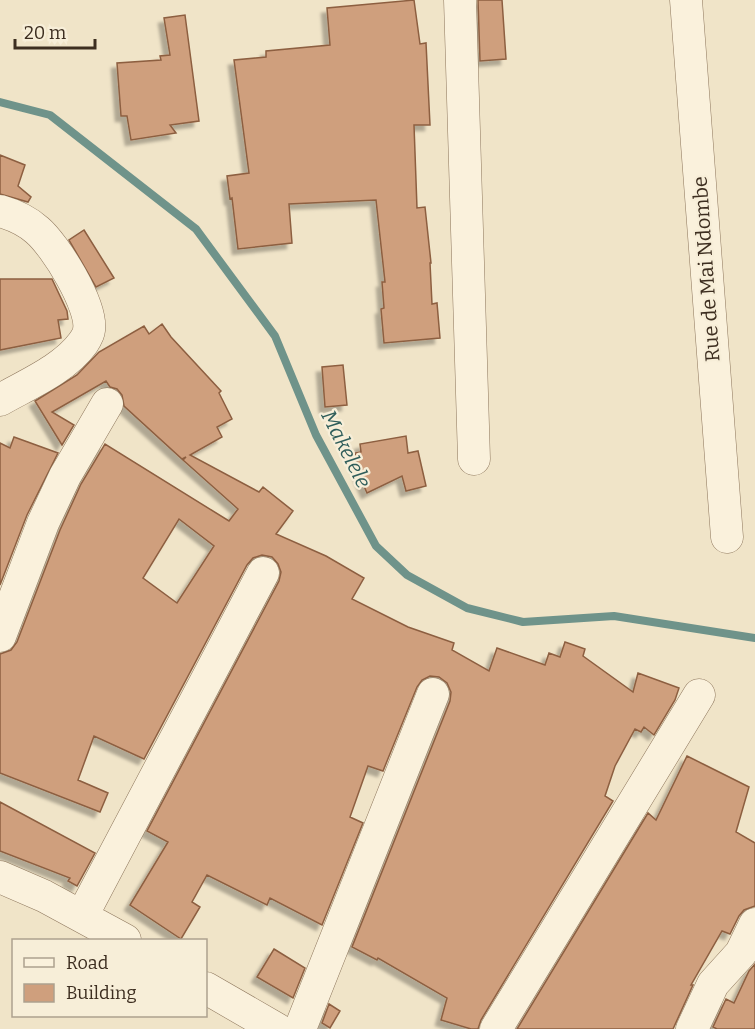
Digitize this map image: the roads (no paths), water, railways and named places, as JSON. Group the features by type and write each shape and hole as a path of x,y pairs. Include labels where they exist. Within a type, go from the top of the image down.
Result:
{"street":[{"path":"460,0 474,459"},
{"name":"Rue de Mai Ndombe","path":"686,0 727,537"},
{"path":"0,211 18,217 38,230 63,263 79,290 88,319 89,331 84,342 74,353 52,370 0,400"},
{"path":"0,636 43,522 65,476 106,404"},
{"path":"82,916 263,573"},
{"path":"300,1029 433,694"},
{"path":"496,1029 699,695"},
{"path":"0,877 44,896 123,939"},
{"path":"692,1029 713,984 741,953 755,924"},
{"path":"207,989 277,1029"}],"waterway":[{"name":"Makelele","path":"0,102 50,115 196,229 275,336 316,435 376,546 407,575 467,608 523,622 614,616 755,638"}]}
